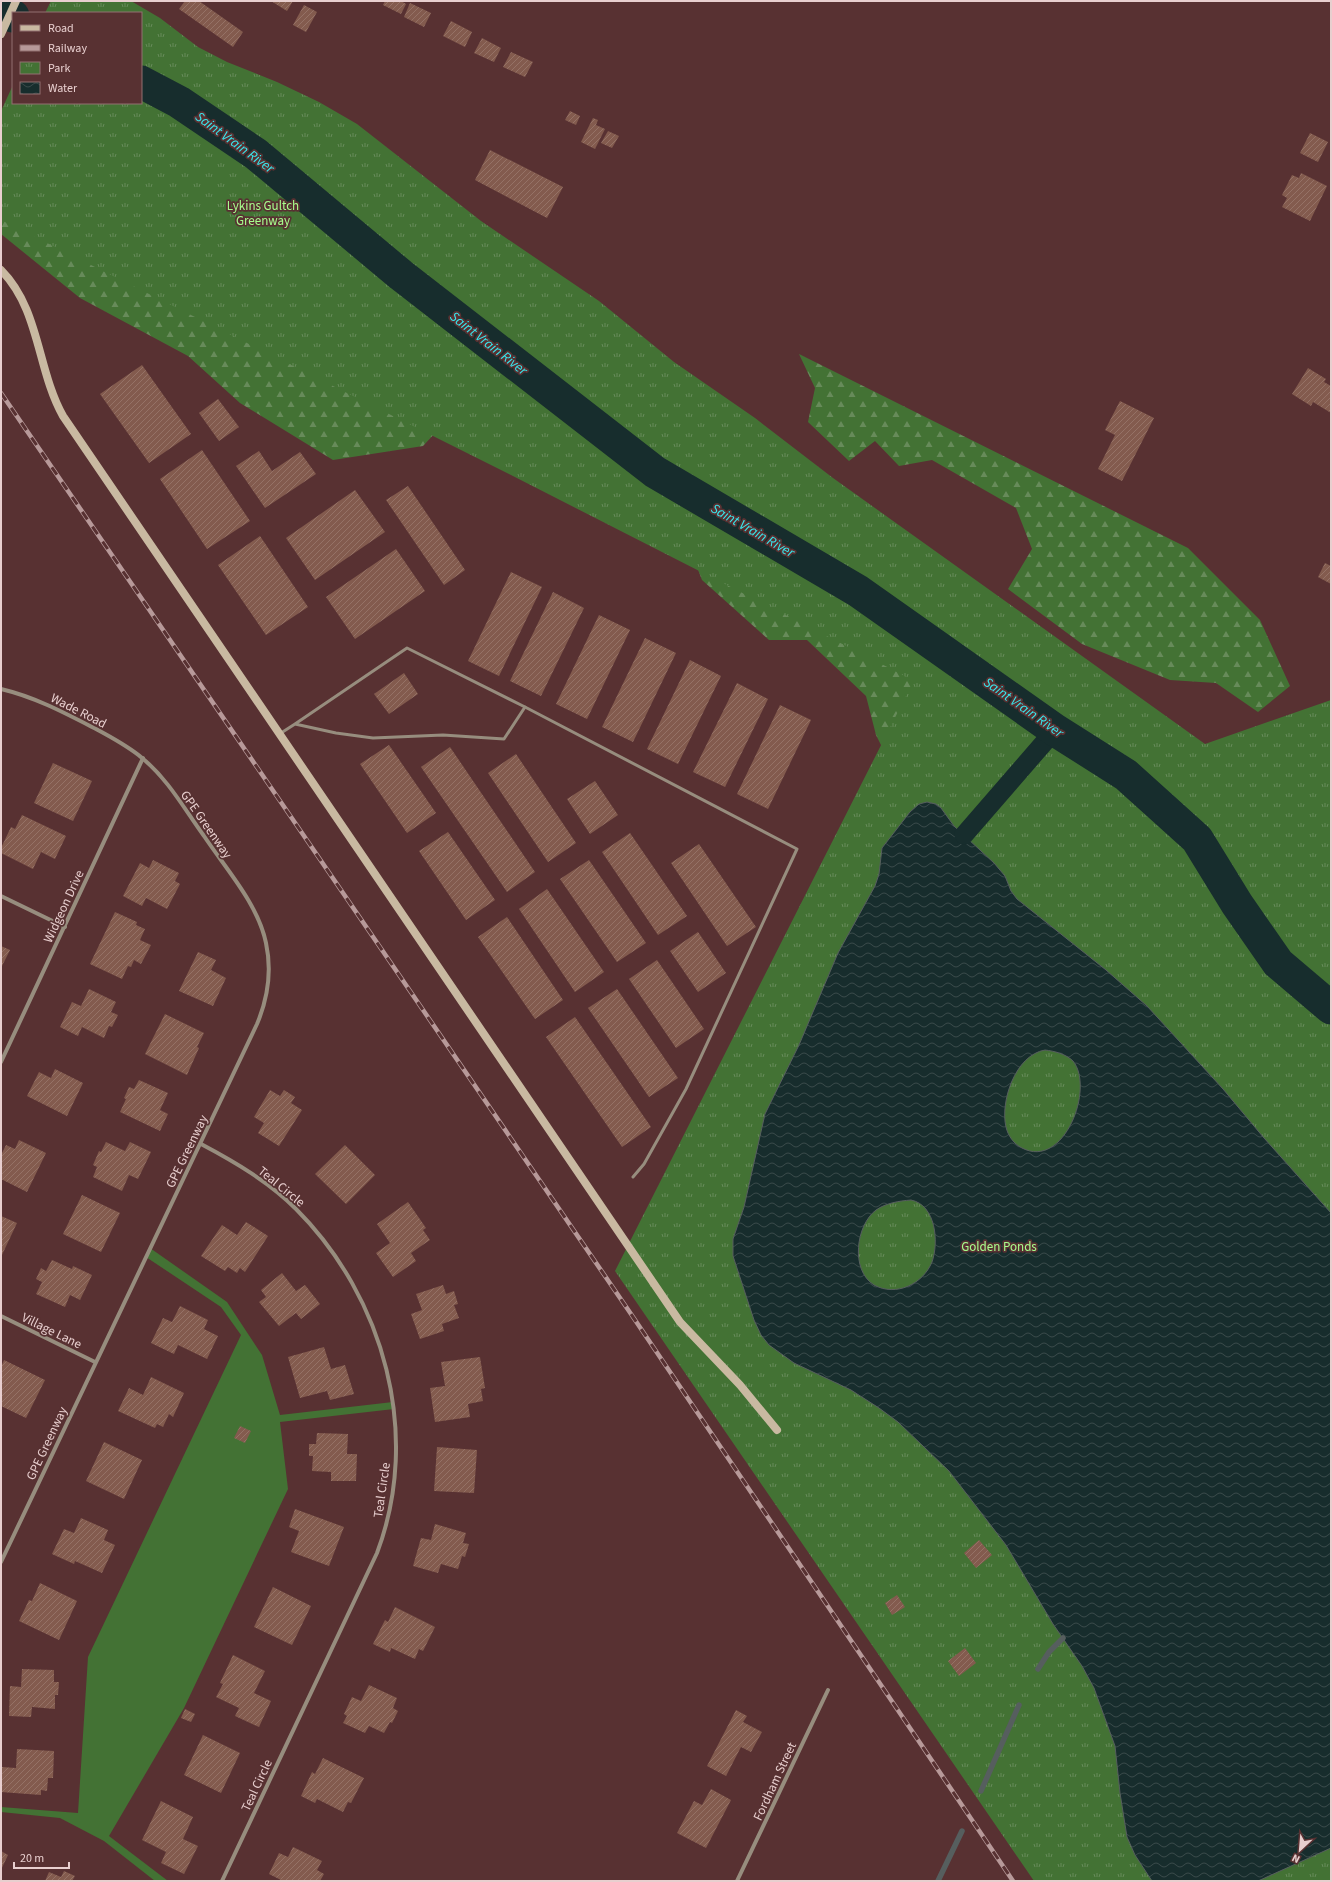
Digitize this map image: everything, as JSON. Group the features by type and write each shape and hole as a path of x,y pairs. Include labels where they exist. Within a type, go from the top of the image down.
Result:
{"street":[{"path":"1,34 16,1"},
{"path":"1,270 15,286 24,302 52,394 63,416 680,1322 740,1385 776,1430"},
{"name":"Wade Road","path":"1,689 22,694 58,709 114,739 143,758"},
{"name":"Widgeon Drive","path":"1,1062 143,758"},
{"name":"GPE Greenway","path":"1,1562 95,1362 201,1144 263,1010 269,983 267,951 262,930 240,889 176,797 143,758"},
{"path":"1,896 65,927"},
{"name":"Teal Circle","path":"201,1144 231,1160 282,1197 307,1221 340,1262 360,1296 383,1354 392,1393 396,1435 393,1488 390,1509 381,1542 365,1579 222,1881"},
{"name":"Village Lane","path":"1,1316 95,1362"},
{"name":"Fordham Street","path":"738,1881 828,1690"}],"lane":[{"path":"280,734 407,648 525,707 797,849 686,1089 644,1164 633,1177"},
{"path":"295,724 336,733 372,738 443,735 504,739 525,707"}],"green space":[{"name":"Golden Ponds","path":"51,1 131,1 160,18 198,47 227,62 277,82 319,102 357,124 481,221 599,301 674,362 755,418 833,478 1205,744 1331,700 1331,1881 1034,1881 615,1271 913,682 901,674 511,475 1,220 1,111 12,87 12,104 142,104 142,12 46,12"},
{"name":"Lykins Gultch Greenway","path":"15,104 136,104 161,138 256,178 318,244 659,480 881,619 1117,782 1183,840 1218,902 1271,980 1318,1010 1331,1030 1331,1144 1285,1096 1182,982 1095,907 1017,845 1040,782 976,732 965,758 933,773 892,767 876,735 866,696 807,640 769,640 702,580 674,507 645,487 621,507 607,507 450,417 423,446 333,460 240,403 188,356 80,298 1,234 1,139"},
{"path":"799,354 1188,548 1260,620 1290,686 1258,712 1216,683 1170,680 1082,644 1008,589 1032,549 1016,508 932,460 899,466 875,441 849,461 808,422 815,388"},
{"path":"150,1248 227,1302 262,1355 280,1415 393,1402 394,1409 280,1422 288,1489 184,1708 109,1836 168,1881 155,1881 104,1841 60,1818 1,1812 1,1807 78,1813 88,1657 241,1335 221,1307 146,1257"}],"water":[{"name":"Golden Ponds","path":"927,802 936,804 941,808 954,826 994,863 1005,876 1011,891 1017,899 1106,970 1147,1006 1223,1089 1264,1138 1331,1213 1331,1848 1258,1881 1152,1881 1135,1855 1127,1837 1115,1746 1094,1688 1082,1666 1053,1624 1006,1545 949,1471 898,1422 851,1390 794,1363 769,1345 761,1335 754,1320 733,1256 733,1239 744,1207 765,1114 799,1045 838,953 875,886 879,874 882,848 910,812 919,804","holes":["1045,1050 1060,1053 1073,1061 1079,1073 1080,1089 1078,1106 1072,1123 1062,1137 1051,1147 1037,1152 1022,1148 1016,1144 1008,1134 1006,1127 1005,1105 1012,1081 1018,1070 1025,1061 1034,1054","911,1200 919,1203 926,1209 934,1225 935,1245 932,1262 922,1277 908,1286 891,1290 874,1285 866,1278 861,1269 859,1259 858,1248 860,1236 864,1226 869,1217 876,1210 893,1203"]}],"building":[{"path":"185,1 199,1 243,32 233,47 179,9"},
{"path":"271,1 293,1 287,11"},
{"path":"385,1 401,1 406,4 401,14 383,5"},
{"path":"410,3 431,13 424,27 404,17"},
{"path":"304,5 317,12 306,32 293,25"},
{"path":"451,21 472,32 465,47 443,36"},
{"path":"482,38 501,48 494,62 474,53"},
{"path":"511,52 533,62 525,77 503,67"},
{"path":"570,111 580,116 576,125 565,120"},
{"path":"593,118 598,120 596,125 605,129 595,149 581,142"},
{"path":"608,131 619,136 612,148 601,143"},
{"path":"1310,133 1328,142 1318,162 1300,153"},
{"path":"490,150 563,187 547,218 475,180"},
{"path":"1301,173 1327,186 1310,221 1282,207 1287,198 1282,195 1292,175 1299,178"},
{"path":"142,365 191,434 149,463 100,394"},
{"path":"1308,368 1326,379 1324,382 1331,386 1331,413 1313,402 1311,406 1292,394"},
{"path":"218,399 239,427 219,441 199,413"},
{"path":"1120,401 1154,418 1122,481 1098,469 1115,435 1105,430"},
{"path":"202,450 250,521 207,549 160,479"},
{"path":"259,451 272,471 300,452 316,474 265,508 236,466"},
{"path":"408,486 465,570 444,585 386,500"},
{"path":"355,490 385,532 315,580 286,538"},
{"path":"260,536 308,607 266,635 218,565"},
{"path":"396,549 425,591 355,639 326,597"},
{"path":"1325,563 1331,566 1331,584 1318,577"},
{"path":"511,572 542,587 499,676 468,661"},
{"path":"553,592 584,608 541,696 510,681"},
{"path":"599,615 630,630 587,719 556,704"},
{"path":"645,638 676,653 633,742 602,727"},
{"path":"690,660 721,676 678,764 647,749"},
{"path":"404,673 418,694 389,714 374,694"},
{"path":"737,683 768,699 725,787 693,772"},
{"path":"780,705 811,720 768,809 737,794"},
{"path":"389,745 436,813 407,833 360,764"},
{"path":"450,747 535,872 507,892 421,767"},
{"path":"516,754 576,843 548,862 488,773"},
{"path":"53,763 92,781 73,821 34,803"},
{"path":"595,781 618,815 590,834 567,799"},
{"path":"22,815 66,836 55,859 41,852 33,869 1,853 1,848 11,827 15,829"},
{"path":"448,832 495,900 466,920 419,851"},
{"path":"630,833 687,916 658,935 602,852"},
{"path":"699,844 756,927 727,946 671,863"},
{"path":"153,860 179,873 175,881 180,884 167,909 146,898 142,906 123,896 140,863 149,868"},
{"path":"589,860 646,943 617,962 560,879"},
{"path":"547,889 604,972 575,992 519,909"},
{"path":"115,912 137,922 136,925 145,929 140,940 151,945 141,964 134,960 131,967 128,966 122,979 90,964"},
{"path":"507,917 563,1000 535,1019 478,937"},
{"path":"698,932 726,973 698,992 670,951"},
{"path":"1,946 10,950 1,968"},
{"path":"198,952 216,960 211,970 226,978 213,1006 179,991"},
{"path":"657,960 704,1029 676,1048 629,979"},
{"path":"89,989 116,1002 111,1012 118,1015 112,1027 109,1026 104,1038 82,1027 78,1036 60,1027 72,1002 81,1006"},
{"path":"617,989 678,1078 649,1097 588,1008"},
{"path":"165,1014 204,1033 197,1047 199,1048 187,1075 145,1054"},
{"path":"575,1017 651,1127 622,1147 546,1037"},
{"path":"55,1069 83,1083 67,1116 27,1096 39,1072 51,1078"},
{"path":"139,1080 168,1093 160,1110 168,1114 160,1131 120,1112 126,1099 124,1098 129,1087 134,1089"},
{"path":"270,1090 280,1096 284,1090 295,1097 291,1103 302,1110 279,1146 258,1133 264,1123 254,1117"},
{"path":"19,1140 46,1153 27,1192 1,1179 1,1155 6,1145 15,1149"},
{"path":"106,1142 125,1151 130,1142 151,1152 138,1179 129,1175 122,1191 93,1177 97,1167 93,1165 99,1151 101,1152"},
{"path":"345,1145 375,1175 346,1204 315,1174"},
{"path":"82,1195 120,1213 101,1252 63,1234"},
{"path":"408,1202 426,1228 423,1230 430,1240 411,1253 416,1261 393,1277 376,1253 390,1243 377,1224"},
{"path":"1,1216 17,1223 1,1257"},
{"path":"246,1222 268,1236 245,1272 240,1268 237,1273 228,1267 225,1271 201,1256 222,1225 237,1235"},
{"path":"52,1260 72,1269 73,1266 92,1275 80,1300 70,1295 65,1307 36,1294 42,1282 36,1279 41,1268 46,1271"},
{"path":"282,1273 296,1291 305,1285 320,1304 301,1319 296,1313 279,1326 259,1302 266,1297 261,1290"},
{"path":"443,1285 446,1294 454,1291 458,1304 454,1305 459,1318 442,1324 444,1331 420,1339 411,1314 422,1310 416,1294"},
{"path":"180,1306 208,1320 204,1329 218,1336 207,1359 178,1345 174,1354 151,1343 163,1318 172,1322"},
{"path":"324,1347 331,1369 345,1365 354,1394 330,1400 327,1391 300,1398 288,1357"},
{"path":"480,1357 485,1388 481,1389 483,1401 468,1404 470,1417 435,1422 430,1388 445,1386 441,1362"},
{"path":"4,1360 45,1380 26,1418 1,1406 1,1367"},
{"path":"151,1377 184,1393 173,1417 169,1414 163,1427 157,1424 155,1428 118,1411 129,1388 143,1395"},
{"path":"240,1426 251,1431 245,1443 234,1438"},
{"path":"317,1433 348,1434 347,1454 357,1454 356,1481 331,1481 331,1472 312,1471 313,1456 309,1456 309,1444 316,1444"},
{"path":"104,1442 142,1460 124,1499 86,1481"},
{"path":"437,1447 477,1450 474,1493 434,1491"},
{"path":"295,1509 344,1527 329,1566 291,1552 299,1531 289,1527"},
{"path":"81,1518 108,1530 104,1540 115,1545 102,1573 75,1561 74,1564 52,1554 64,1529 74,1533"},
{"path":"435,1524 466,1533 463,1543 469,1544 465,1557 462,1556 458,1569 441,1564 438,1573 413,1566 421,1538 431,1540"},
{"path":"979,1540 992,1555 976,1568 964,1553"},
{"path":"40,1583 77,1601 59,1640 19,1621 29,1600 32,1601"},
{"path":"273,1587 311,1606 292,1645 254,1627"},
{"path":"897,1595 905,1607 892,1615 885,1603"},
{"path":"395,1607 435,1627 423,1651 419,1649 415,1659 391,1648 390,1652 373,1644 385,1620 388,1622"},
{"path":"965,1648 976,1663 959,1676 948,1661"},
{"path":"233,1655 265,1671 254,1693 271,1701 259,1727 235,1716 239,1708 216,1697 223,1684 220,1683"},
{"path":"22,1669 54,1670 54,1682 59,1682 58,1695 55,1695 55,1709 32,1707 31,1717 9,1716 10,1686 21,1687"},
{"path":"369,1685 397,1698 393,1708 398,1711 392,1723 390,1722 384,1733 369,1726 365,1733 343,1723 347,1716 344,1714 352,1697 361,1701"},
{"path":"185,1709 195,1714 191,1722 181,1718"},
{"path":"736,1710 747,1716 743,1722 762,1732 751,1752 741,1747 726,1776 707,1766"},
{"path":"203,1735 240,1753 221,1793 184,1775"},
{"path":"17,1749 54,1751 53,1778 48,1778 47,1791 41,1790 41,1795 1,1792 2,1767 16,1768"},
{"path":"323,1758 364,1778 351,1803 348,1802 343,1812 317,1799 315,1803 301,1796 312,1772 315,1774"},
{"path":"711,1789 731,1800 706,1848 677,1833 694,1801 702,1805"},
{"path":"161,1801 193,1817 183,1839 198,1846 184,1874 161,1863 166,1852 142,1840"},
{"path":"293,1847 322,1861 317,1870 324,1874 320,1881 283,1881 269,1874 279,1853 288,1857"},
{"path":"1,1851 8,1855 1,1870"},
{"path":"64,1871 75,1876 72,1881 45,1881 49,1872 61,1877"}],"waterway":[{"name":"Saint Vrain River","path":"1,10 12,16"},
{"name":"Saint Vrain River","path":"142,83 179,102 256,154 401,275 655,472 858,591 1055,730 1126,775 1197,839 1237,904 1278,963 1331,1008"},
{"path":"964,835 1055,730"},
{"path":"1038,1669 1049,1652 1063,1638"},
{"path":"981,1791 1019,1705"},
{"path":"938,1881 962,1831"}],"railway":[{"path":"1,393 631,1314 1013,1881"}]}
